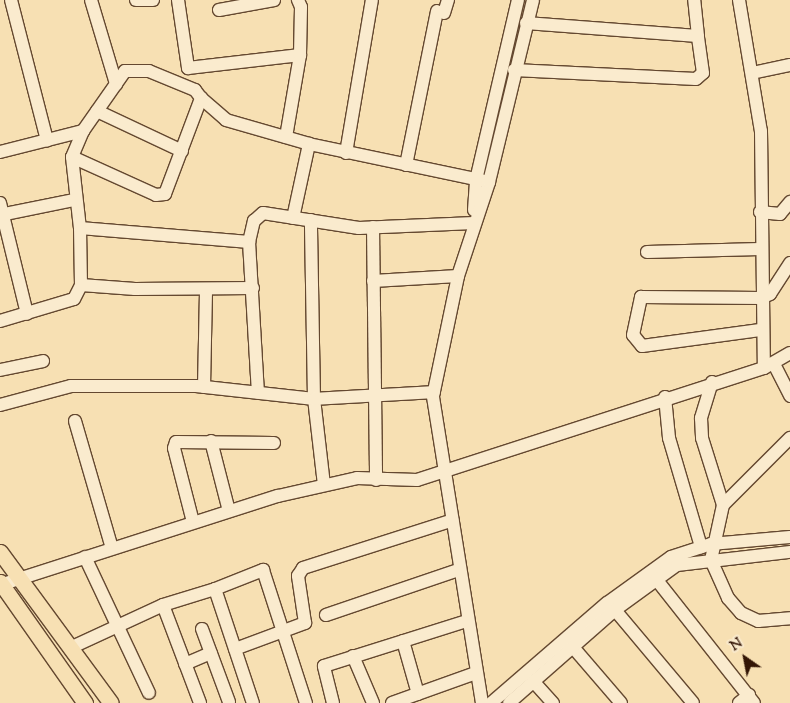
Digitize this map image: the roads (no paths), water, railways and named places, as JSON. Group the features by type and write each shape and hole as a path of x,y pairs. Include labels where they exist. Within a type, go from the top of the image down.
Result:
{"main road":[{"path":"0,552 110,703"},
{"path":"1,584 84,703"}],"street":[{"path":"11,0 47,140"},
{"path":"91,0 116,84"},
{"path":"136,0 153,0"},
{"path":"219,10 274,0"},
{"path":"286,137 300,55 301,6 298,0"},
{"path":"346,153 372,0"},
{"path":"406,165 441,12 448,0"},
{"path":"482,703 458,570 453,520 434,392 458,276 474,223 518,0"},
{"path":"482,181 533,0"},
{"path":"514,70 696,79 703,73 694,0"},
{"path":"739,0 761,131 760,330 769,366 790,396"},
{"path":"179,1 188,68 300,55"},
{"path":"526,23 698,36"},
{"path":"752,73 790,65"},
{"path":"0,320 27,314 74,299 81,285 80,228 74,200 72,157 83,131 125,71 137,68 195,90 201,98 226,120 346,153 482,181"},
{"path":"72,157 156,195 169,190 201,98"},
{"path":"97,111 182,151"},
{"path":"0,152 83,131"},
{"path":"293,218 309,144"},
{"path":"27,314 1,210 74,200"},
{"path":"760,212 780,214 790,202"},
{"path":"258,393 249,242 257,216 373,227 474,223"},
{"path":"310,220 314,399 324,485"},
{"path":"373,227 372,395 376,480"},
{"path":"80,228 249,242"},
{"path":"647,252 760,249"},
{"path":"760,330 642,346 633,335 641,297 761,298 770,294 790,263"},
{"path":"373,281 458,276"},
{"path":"81,285 206,289 252,288"},
{"path":"204,387 206,289"},
{"path":"1,584 193,522 324,485 376,480 418,480 446,469 665,397 769,366 790,353"},
{"path":"0,370 43,361"},
{"path":"712,382 701,418 702,438 723,505"},
{"path":"0,405 71,386 204,387 314,399 434,392"},
{"path":"665,397 669,438 711,560 728,598 741,613 758,621 790,618"},
{"path":"75,421 112,548"},
{"path":"706,545 723,505 790,438"},
{"path":"193,522 174,448 183,440 274,442"},
{"path":"211,441 229,511"},
{"path":"235,649 304,623 298,576 303,568 453,520"},
{"path":"492,703 648,570 706,545 790,537"},
{"path":"509,703 615,610 677,565 790,552"},
{"path":"85,557 149,693"},
{"path":"70,648 118,624 163,605 262,570 306,703"},
{"path":"326,615 458,570"},
{"path":"656,579 748,700"},
{"path":"202,629 228,703 251,698 215,588"},
{"path":"163,605 200,703"},
{"path":"615,610 693,703"},
{"path":"330,702 324,666 467,622"},
{"path":"403,642 418,694"},
{"path":"572,646 621,703"},
{"path":"185,664 211,653"},
{"path":"353,656 373,703"},
{"path":"392,703 476,673"},
{"path":"533,681 553,703"}]}
